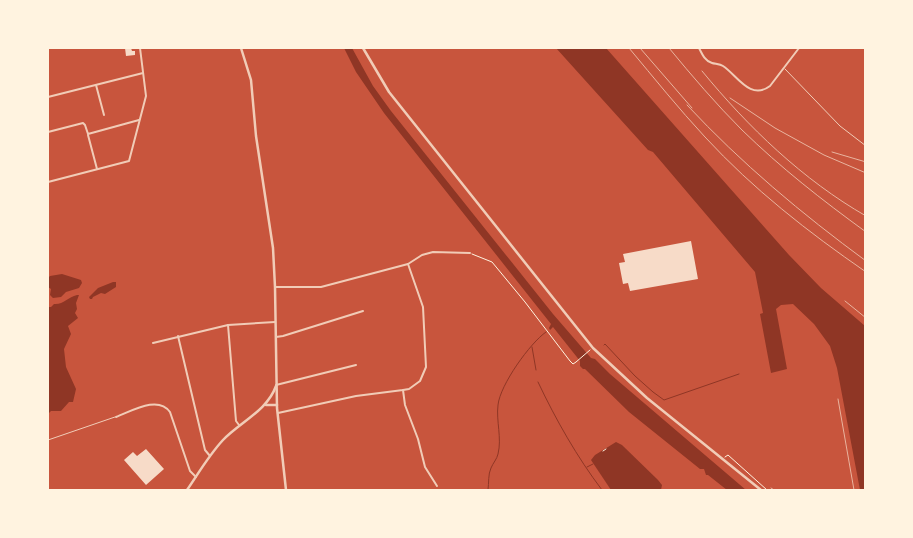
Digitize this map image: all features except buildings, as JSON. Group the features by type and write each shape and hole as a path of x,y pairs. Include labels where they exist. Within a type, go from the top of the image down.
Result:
{"street":[{"path":"48,182 129,161 146,96 140,48"},
{"path":"241,48 251,80 258,151 273,248 277,404 286,490"},
{"path":"362,48 388,92 589,344 647,398 761,490"},
{"path":"699,48 707,61 723,67 751,90 765,90 799,48"},
{"path":"48,97 143,73"},
{"path":"96,85 104,115"},
{"path":"88,134 140,120"},
{"path":"48,132 83,123 88,134 97,169"},
{"path":"275,287 321,288 408,264 422,255 433,252 470,253"},
{"path":"278,413 356,396 408,389 420,381 426,367 423,307 408,264"},
{"path":"276,336 283,336 363,311"},
{"path":"153,343 228,325 276,322"},
{"path":"228,325 236,421 240,425"},
{"path":"178,336 204,450 210,456"},
{"path":"187,490 224,439 266,404 276,385 356,365"},
{"path":"403,390 405,405 418,440 425,467 437,486"},
{"path":"266,404 275,402 277,404"},
{"path":"116,416 155,404 164,405 170,412 190,471 196,477"}],"lane":[{"path":"784,68 840,126 866,146"},
{"path":"48,440 116,416"}],"path":[{"path":"470,253 492,262 573,364 590,350"},
{"path":"723,456 728,455 767,490"}],"shaded area":[{"path":"344,48 352,48 373,86 391,111 553,314 591,358 595,359 610,374 746,490 727,490 706,475 704,469 700,469 629,412 580,366 580,361 553,327 550,330 551,324 384,113 356,72"},
{"path":"556,48 606,48 789,255 821,288 865,326 865,490 860,490 837,368 830,346 814,324 793,304 781,305 776,309 787,369 771,373 760,314 763,313 755,272 653,152 648,150"},
{"path":"62,274 81,280 82,283 79,288 66,292 61,297 53,298 50,295 51,289 48,287 48,278"},
{"path":"116,282 116,287 105,294 101,293 90,299 89,297 98,288"},
{"path":"79,295 75,313 78,318 68,326 71,334 64,349 66,367 76,389 73,402 69,402 61,411 51,411 49,413 48,307"},
{"path":"616,442 622,445 658,480 662,485 661,490 611,490 591,460 595,455"}],"waterway":[{"path":"488,490 490,470 499,448 498,405 500,397 510,376 524,355 539,337 546,332"},
{"path":"604,345 635,376 664,400 739,374"},
{"path":"532,347 536,370"},
{"path":"538,382 567,438 602,490"},
{"path":"587,467 593,464"}],"railway":[{"path":"629,48 695,126 742,174 802,225 866,272"},
{"path":"640,48 692,108"},
{"path":"669,48 742,130 802,183 866,232"},
{"path":"702,71 738,112 778,151 820,186 866,216"},
{"path":"730,98 775,128 824,155 866,173"},
{"path":"687,105 750,167 819,225 866,261"},
{"path":"832,152 866,162"},
{"path":"845,301 866,318"},
{"path":"838,399 854,490"}]}
